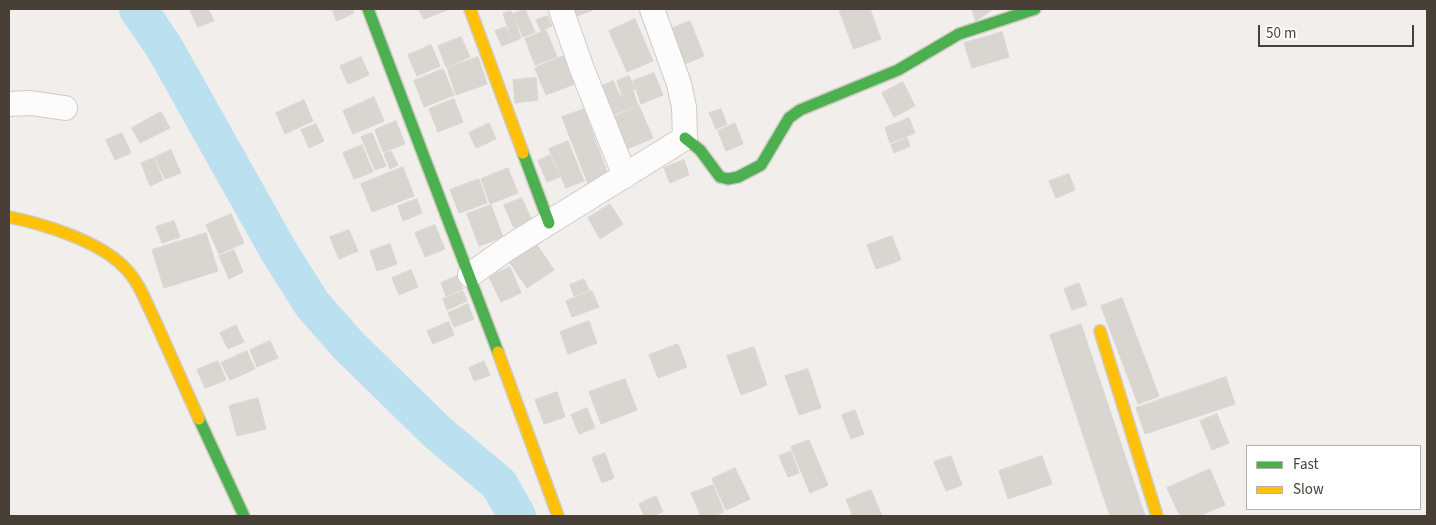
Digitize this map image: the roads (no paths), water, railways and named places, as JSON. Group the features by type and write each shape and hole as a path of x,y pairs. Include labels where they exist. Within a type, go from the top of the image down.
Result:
{"street":[{"path":"368,9 470,275 558,516"},
{"path":"470,9 550,223"},
{"path":"561,9 582,69 625,176"},
{"path":"652,9 679,84 684,107 684,138"},
{"path":"684,138 700,150 720,177 728,179 738,176 760,165 789,118 800,110 898,70 959,34 1035,9"},
{"path":"9,104 65,108"},
{"path":"470,275 684,138"},
{"path":"9,217 44,226 106,253 120,263 130,274 140,289 244,516"},
{"path":"1100,331 1157,516"}],"waterway":[{"path":"138,9 164,47 278,250 312,304 348,345 437,432 499,484 517,516"}]}
